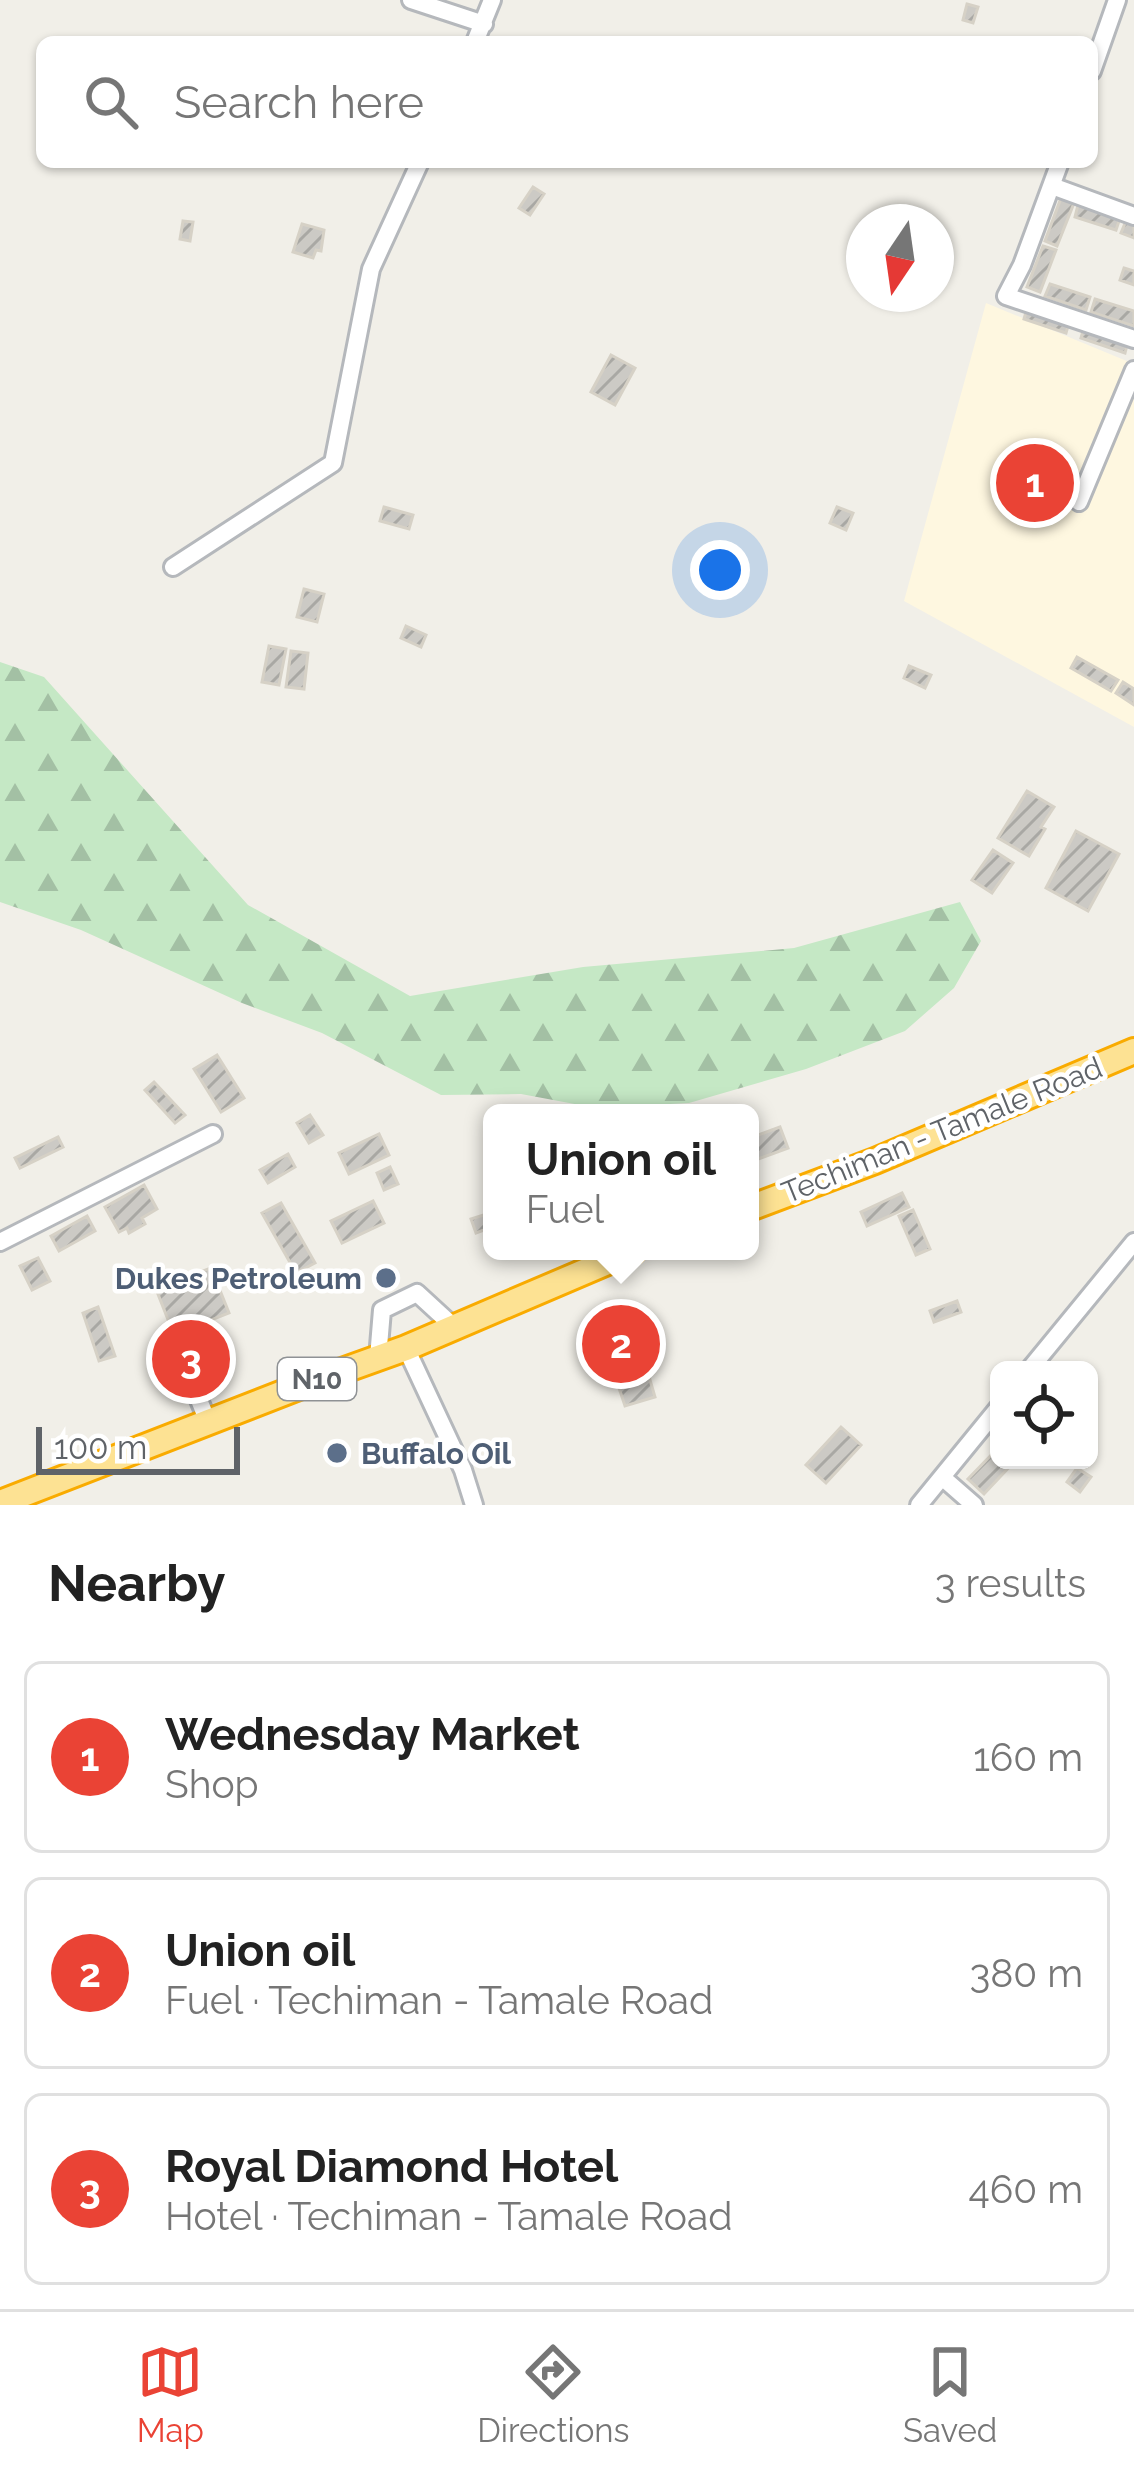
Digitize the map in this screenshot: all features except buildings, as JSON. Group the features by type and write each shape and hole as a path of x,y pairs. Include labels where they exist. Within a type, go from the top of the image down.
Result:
{"highway":[{"name":"Techiman - Tamale Road","path":"759,1205 893,1154 1134,1052"},
{"name":"N10","path":"0,1504 406,1348 612,1260"}],"street":[{"path":"411,0 484,24"},
{"path":"478,36 492,0"},
{"path":"1098,54 1117,0"},
{"path":"173,567 333,463 370,269 417,168"},
{"path":"1058,168 1006,296 1134,339"},
{"path":"1052,186 1134,216"},
{"path":"1079,502 1134,370"},
{"path":"0,1242 213,1134"},
{"path":"1036,1361 1134,1241"},
{"path":"378,1358 382,1310 417,1293 454,1327"},
{"path":"406,1348 463,1470 474,1505"},
{"path":"180,1353 208,1422"},
{"path":"919,1505 990,1418"},
{"path":"942,1477 974,1505"}],"shaded area":[{"path":"986,303 1134,364 1134,727 904,601"}],"green space":[{"path":"0,662 44,677 248,905 410,996 583,967 794,948 960,902 981,941 954,988 905,1031 806,1069 689,1103 575,1104 521,1094 441,1095 322,1033 242,1003 81,930 0,902"}],"place":[{"name":"Wednesday Market","path":"1035,483"},
{"name":"Dukes Petroleum","path":"386,1278"},
{"name":"Union oil","path":"621,1344"},
{"name":"Royal Diamond Hotel","path":"191,1359"},
{"name":"Buffalo Oil","path":"337,1453"}]}
